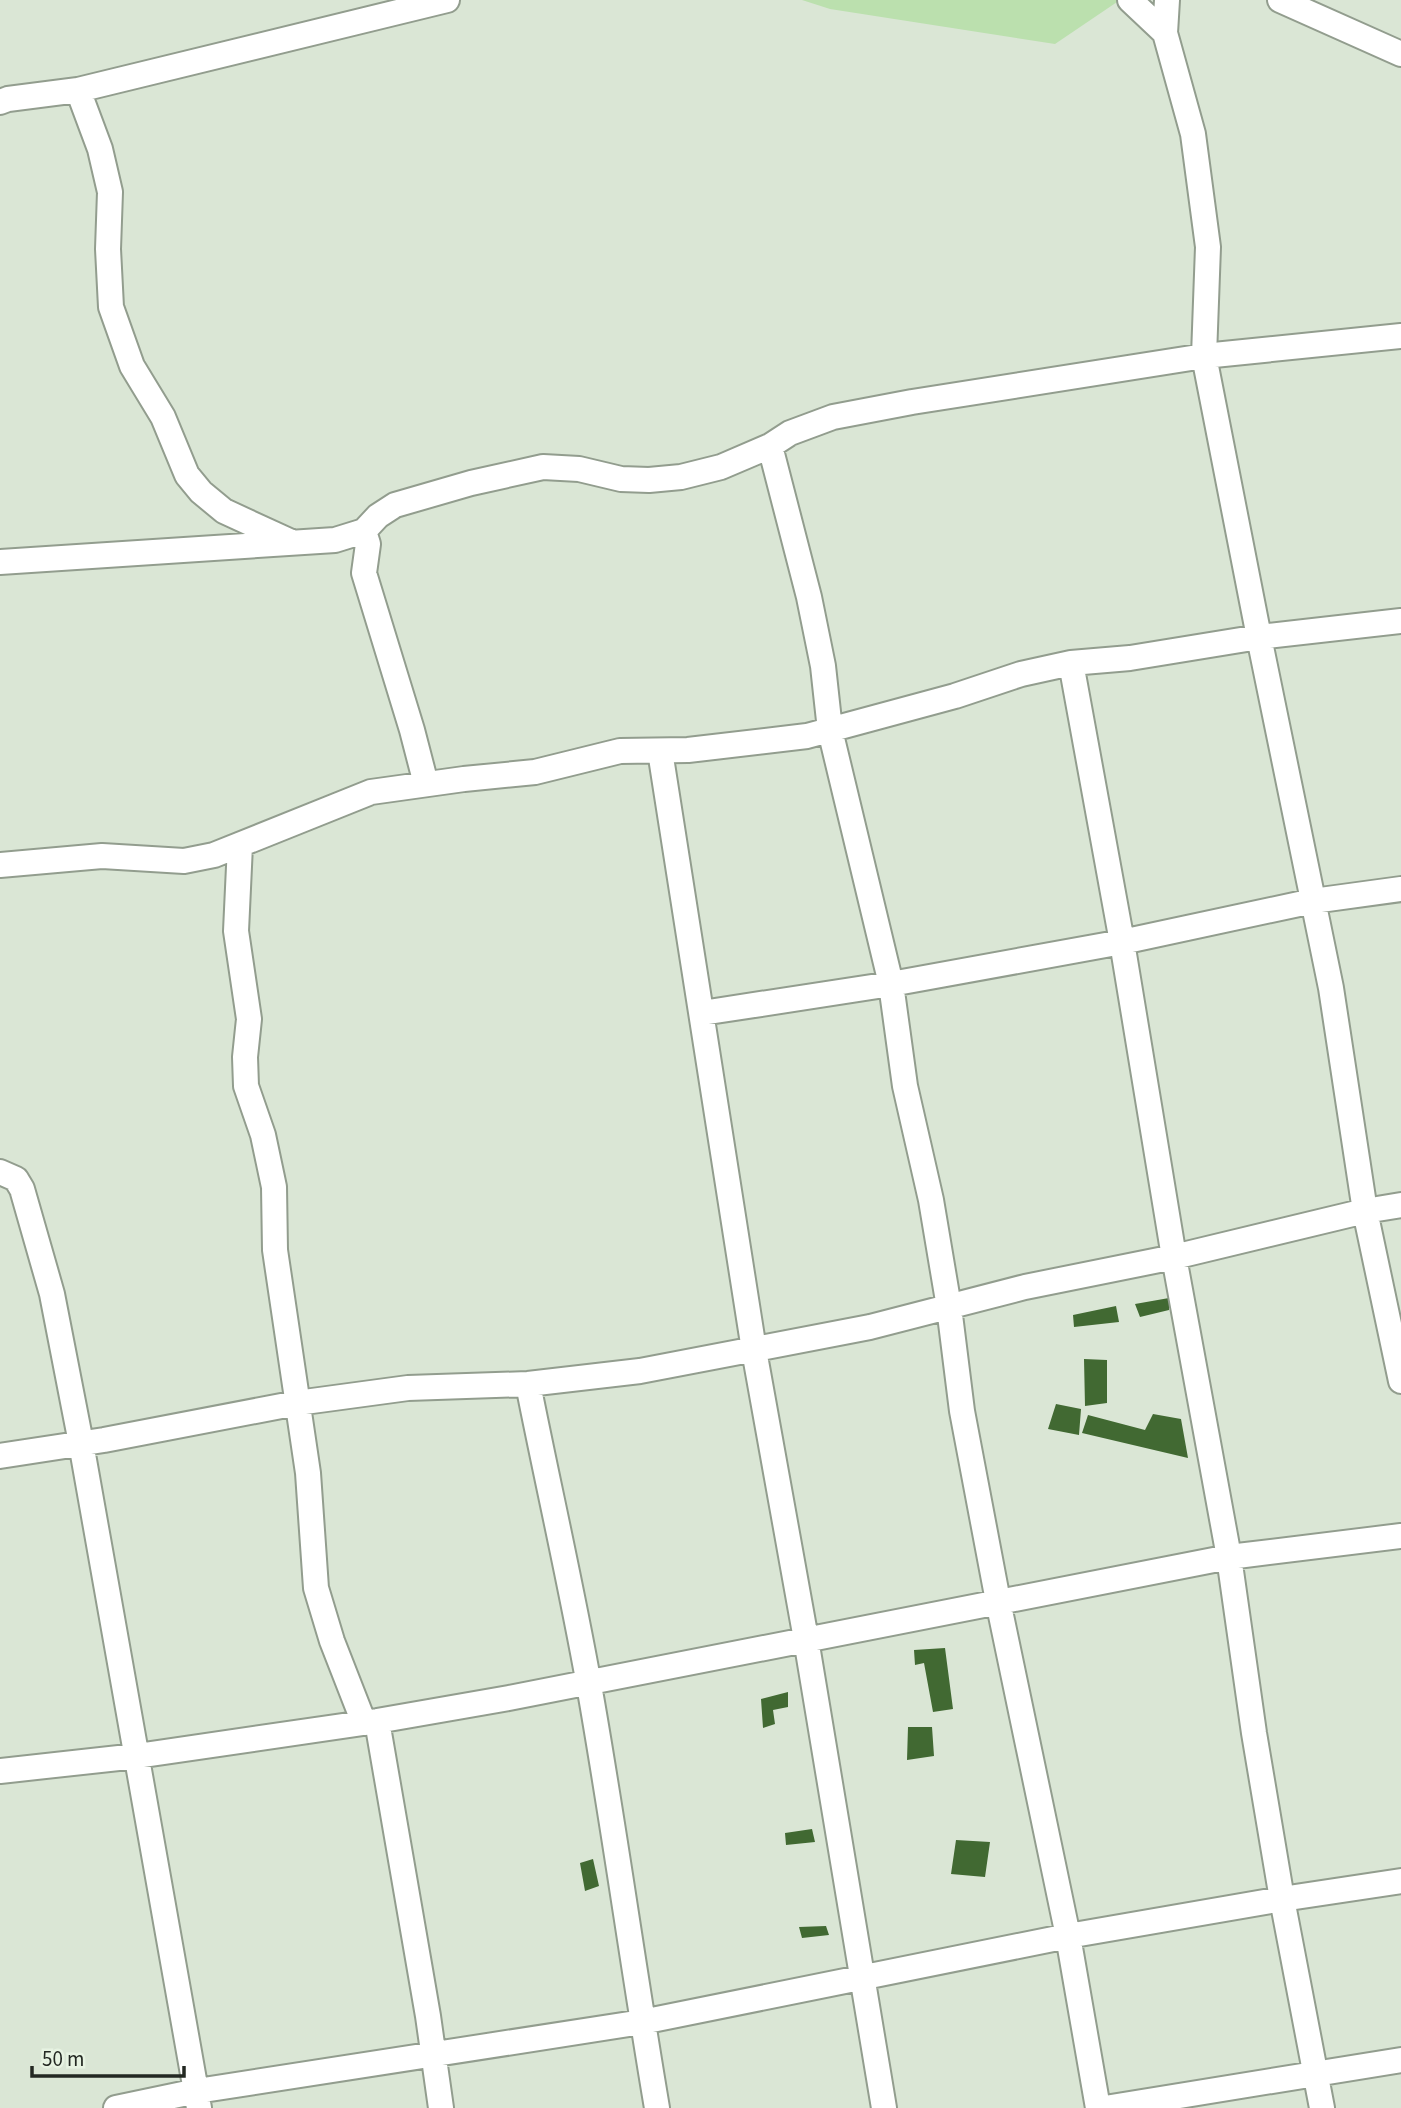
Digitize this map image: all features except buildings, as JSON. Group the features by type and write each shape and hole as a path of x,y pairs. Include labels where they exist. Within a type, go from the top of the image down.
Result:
{"street":[{"path":"0,102 78,90 447,0"},
{"path":"1130,0 1166,33"},
{"path":"1167,0 1166,33 1193,134 1208,247 1204,356 1331,988 1365,1211 1401,1381"},
{"path":"1280,0 1401,54"},
{"path":"78,90 100,149 110,192 107,249 111,307 132,366 163,417 187,475 201,492 224,511 294,543"},
{"path":"0,562 335,540 364,531 378,516 396,505 471,483 543,467 579,468 621,479 681,477 721,467 770,446 790,433 833,417 1204,356 1401,336"},
{"path":"770,446 809,597 823,666 830,730 891,984 905,1086 931,1200 949,1307 962,1411 998,1601 1068,1937 1098,2108"},
{"path":"364,531 368,544 364,573"},
{"path":"335,540 364,573 426,784"},
{"path":"0,865 102,856 184,861 214,855 371,792 534,772 620,751 688,750 807,736 955,696 1021,674 1071,663 1130,658 1259,637 1401,621"},
{"path":"1071,663 1229,1557 1254,1733 1282,1899 1322,2108"},
{"path":"660,751 754,1350 806,1639 884,2108"},
{"path":"240,845 236,931 249,1019 245,1057 246,1086 263,1135 274,1187 275,1250 308,1473 316,1588 332,1641 370,1722 428,2016 441,2108"},
{"path":"702,1013 891,984 1122,942 1313,901 1401,889"},
{"path":"0,1172 16,1179 22,1189 52,1294 138,1756 198,2099"},
{"path":"0,1456 104,1440 297,1403 408,1388 528,1384 640,1371 870,1328 1024,1287 1174,1257 1365,1211 1401,1205"},
{"path":"528,1384 589,1682 657,2108"},
{"path":"0,1771 138,1756 370,1722 1229,1557 1401,1536"},
{"path":"116,2108 198,2099 433,2055 642,2022 1068,1937 1401,1881"},
{"path":"1105,2108 1401,2060"}],"green space":[{"path":"802,0 1120,0 1055,44 830,9"}]}
